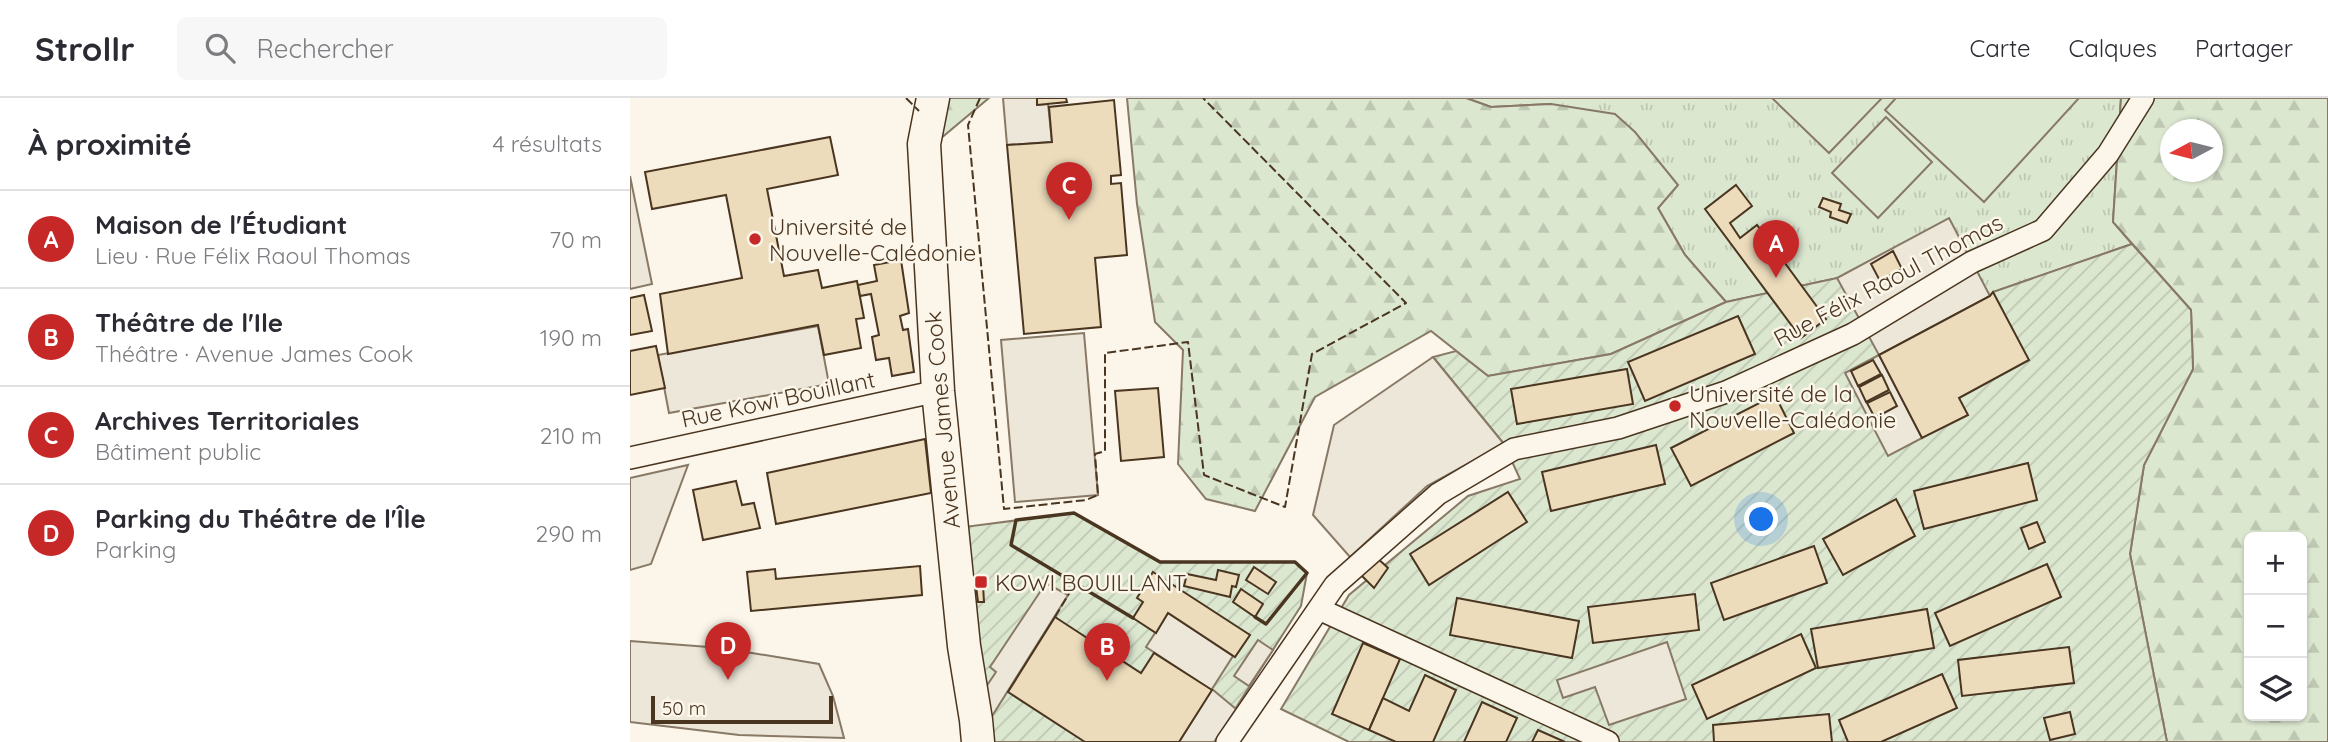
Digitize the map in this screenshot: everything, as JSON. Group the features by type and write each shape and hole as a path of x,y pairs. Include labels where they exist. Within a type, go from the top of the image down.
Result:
{"main road":[{"name":"Avenue James Cook","path":"933,98 924,144 938,391 964,646 978,742"}],"street":[{"name":"Rue Félix Raoul Thomas","path":"1227,742 1319,608 1346,574 1438,494 1514,449 1618,428 1726,392 1853,334 1972,262 2043,230 2108,154 2143,98"},
{"name":"Rue Kowi Bouillant","path":"630,458 938,391"},
{"path":"1319,608 1608,742"}],"green space":[{"path":"948,98 989,98 934,144"},
{"path":"1127,98 1466,98 1491,107 1551,104 1615,114 1635,132 1678,185 1658,208 1685,255 1726,302 1611,354 1488,376 1431,331 1315,397 1255,511 1206,499 1178,464 1183,350 1155,322 1137,204"},
{"path":"1466,98 2121,98 2113,222 2132,244 1993,292 1990,296 1838,278 1726,302 1685,255 1658,208 1677,186 1551,104 1491,107"},
{"path":"1772,98 1882,98 1829,153"},
{"path":"1896,98 2079,98 1984,202 1885,110"},
{"path":"2121,98 2328,98 2328,742 2167,742 2130,554 2144,465 2193,369 2191,310 2113,222"},
{"path":"1886,117 1932,162 1878,218 1832,173"},
{"path":"2132,244 2191,310 2193,369 2144,465 2130,554 2167,742 1349,742 1281,709 1349,595 1468,496 1520,479 1504,444 1433,357 1456,351 1488,376 1611,354 1726,302 1837,278 1990,296 1993,292"},
{"path":"1074,513 1160,562 1295,562 1307,573 1301,606 1214,742 994,742 979,679 964,527"}],"shaded area":[{"path":"1003,98 1037,98 1038,105 1048,104 1052,142 1007,145"},
{"path":"630,176 652,284 630,289"},
{"path":"1949,218 1990,296 1879,355 1837,278"},
{"path":"818,326 829,384 669,413 658,355"},
{"path":"1084,333 1098,495 1015,502 1001,340"},
{"path":"1879,355 1922,438 1888,456 1845,373"},
{"path":"1433,357 1504,444 1427,486 1350,557 1313,515 1334,425"},
{"path":"688,465 651,564 630,570 630,478"},
{"path":"1046,583 1068,595 989,721 982,693 996,672 990,667"},
{"path":"1168,613 1233,656 1212,689 1236,709 1214,742 1179,742 1211,690 1146,647"},
{"path":"1258,640 1273,650 1249,686 1234,676"},
{"path":"630,641 722,648 819,664 833,696 844,738 739,735 630,722"},
{"path":"1667,642 1686,699 1609,725 1595,687 1563,698 1557,680"}],"building":[{"path":"1037,98 1066,98 1067,102 1037,105"},
{"path":"1114,100 1121,175 1111,176 1111,184 1121,183 1127,255 1095,258 1101,327 1024,334 1007,145 1052,142 1049,107"},
{"name":"Université de Nouvelle-Calédonie","path":"830,137 838,175 767,189 784,276 818,270 822,288 857,281 864,318 856,319 861,348 824,355 818,325 668,354 660,294 742,278 726,195 652,209 645,172"},
{"path":"1736,185 1752,206 1730,223 1740,238 1757,225 1826,319 1801,338 1705,209"},
{"path":"1823,198 1841,204 1839,210 1851,214 1847,223 1830,217 1831,212 1819,207"},
{"path":"1893,251 1902,269 1880,281 1871,264"},
{"path":"901,260 909,313 900,316 903,330 908,329 914,372 892,376 889,358 876,360 872,337 879,335 871,294 860,296 858,285 877,281 874,265"},
{"path":"1993,292 2029,360 1959,398 1968,415 1922,438 1879,355"},
{"path":"644,295 652,331 630,335 630,298"},
{"path":"1738,316 1755,354 1645,401 1628,362"},
{"path":"656,346 665,388 630,395 630,351"},
{"path":"1873,360 1881,374 1858,386 1851,371"},
{"path":"1627,369 1633,404 1517,424 1511,389"},
{"path":"1882,375 1889,390 1866,402 1859,387"},
{"path":"1158,388 1164,457 1121,461 1115,391"},
{"path":"1890,392 1897,406 1875,418 1867,403"},
{"path":"1775,395 1794,433 1691,486 1671,448"},
{"path":"925,439 931,493 776,524 767,473"},
{"path":"1656,445 1665,484 1551,511 1542,472"},
{"path":"2028,463 2037,500 1924,529 1914,491"},
{"path":"736,481 742,505 754,503 760,528 703,540 693,490"},
{"path":"1508,492 1527,522 1429,585 1410,554"},
{"path":"1896,499 1915,536 1843,575 1823,539"},
{"path":"2037,522 2045,542 2029,549 2021,528"},
{"path":"1814,546 1827,583 1724,620 1711,583"},
{"path":"1374,555 1388,568 1374,588 1356,570"},
{"path":"2047,564 2061,597 1950,646 1935,613"},
{"path":"920,566 922,595 751,611 747,572 775,569 776,579"},
{"path":"1254,567 1276,582 1268,594 1246,580"},
{"path":"1218,570 1239,575 1236,587 1232,586 1230,597 1184,586 1187,574 1216,580"},
{"path":"1153,572 1250,635 1235,657 1168,613 1156,633 1133,618 1143,602 1137,598"},
{"path":"983,585 984,602 978,602 976,586"},
{"path":"1241,589 1263,604 1255,617 1233,602"},
{"path":"1695,594 1699,630 1593,643 1588,607"},
{"path":"1457,598 1579,621 1572,658 1450,635"},
{"path":"1927,609 1934,648 1818,668 1811,629"},
{"path":"1055,617 1141,673 1154,653 1212,690 1179,742 1085,742 1008,692"},
{"path":"1801,634 1816,668 1707,719 1692,685"},
{"path":"1363,643 1400,659 1369,730 1332,714"},
{"path":"2069,647 2074,683 1962,696 1958,660"},
{"path":"1942,674 1957,708 1881,742 1848,742 1839,720"},
{"path":"1425,675 1456,690 1433,742 1396,742 1369,730 1383,698 1409,711"},
{"path":"1482,702 1517,718 1506,742 1464,742"},
{"path":"2070,712 2075,734 2050,740 2044,718"},
{"path":"1829,714 1832,742 1714,742 1713,725"},
{"path":"1538,730 1565,742 1532,742"}],"fence":[{"path":"906,98 919,111"},
{"path":"980,98 968,125 1004,509 1086,500 1098,495 1095,454 1105,451 1105,353 1188,342 1204,475 1285,507 1312,354 1406,303 1203,98"},
{"path":"1055,617 1076,582"}],"wall":[{"path":"1133,618 1011,545 1016,520 1074,513 1160,562 1295,562 1307,573 1266,624 1255,617"}],"place":[{"name":"Archives Territoriales","path":"1069,220"},
{"name":"Université de Nouvelle-Calédonie","path":"755,239"},
{"name":"Maison de l'Étudiant","path":"1776,278"},
{"name":"Université de la Nouvelle-Calédonie","path":"1675,406"},
{"name":"KOWI BOUILLANT","path":"981,582"},
{"name":"Parking du Théâtre de l'Île","path":"728,680"},
{"name":"Théâtre de l'Ile","path":"1107,681"}]}
